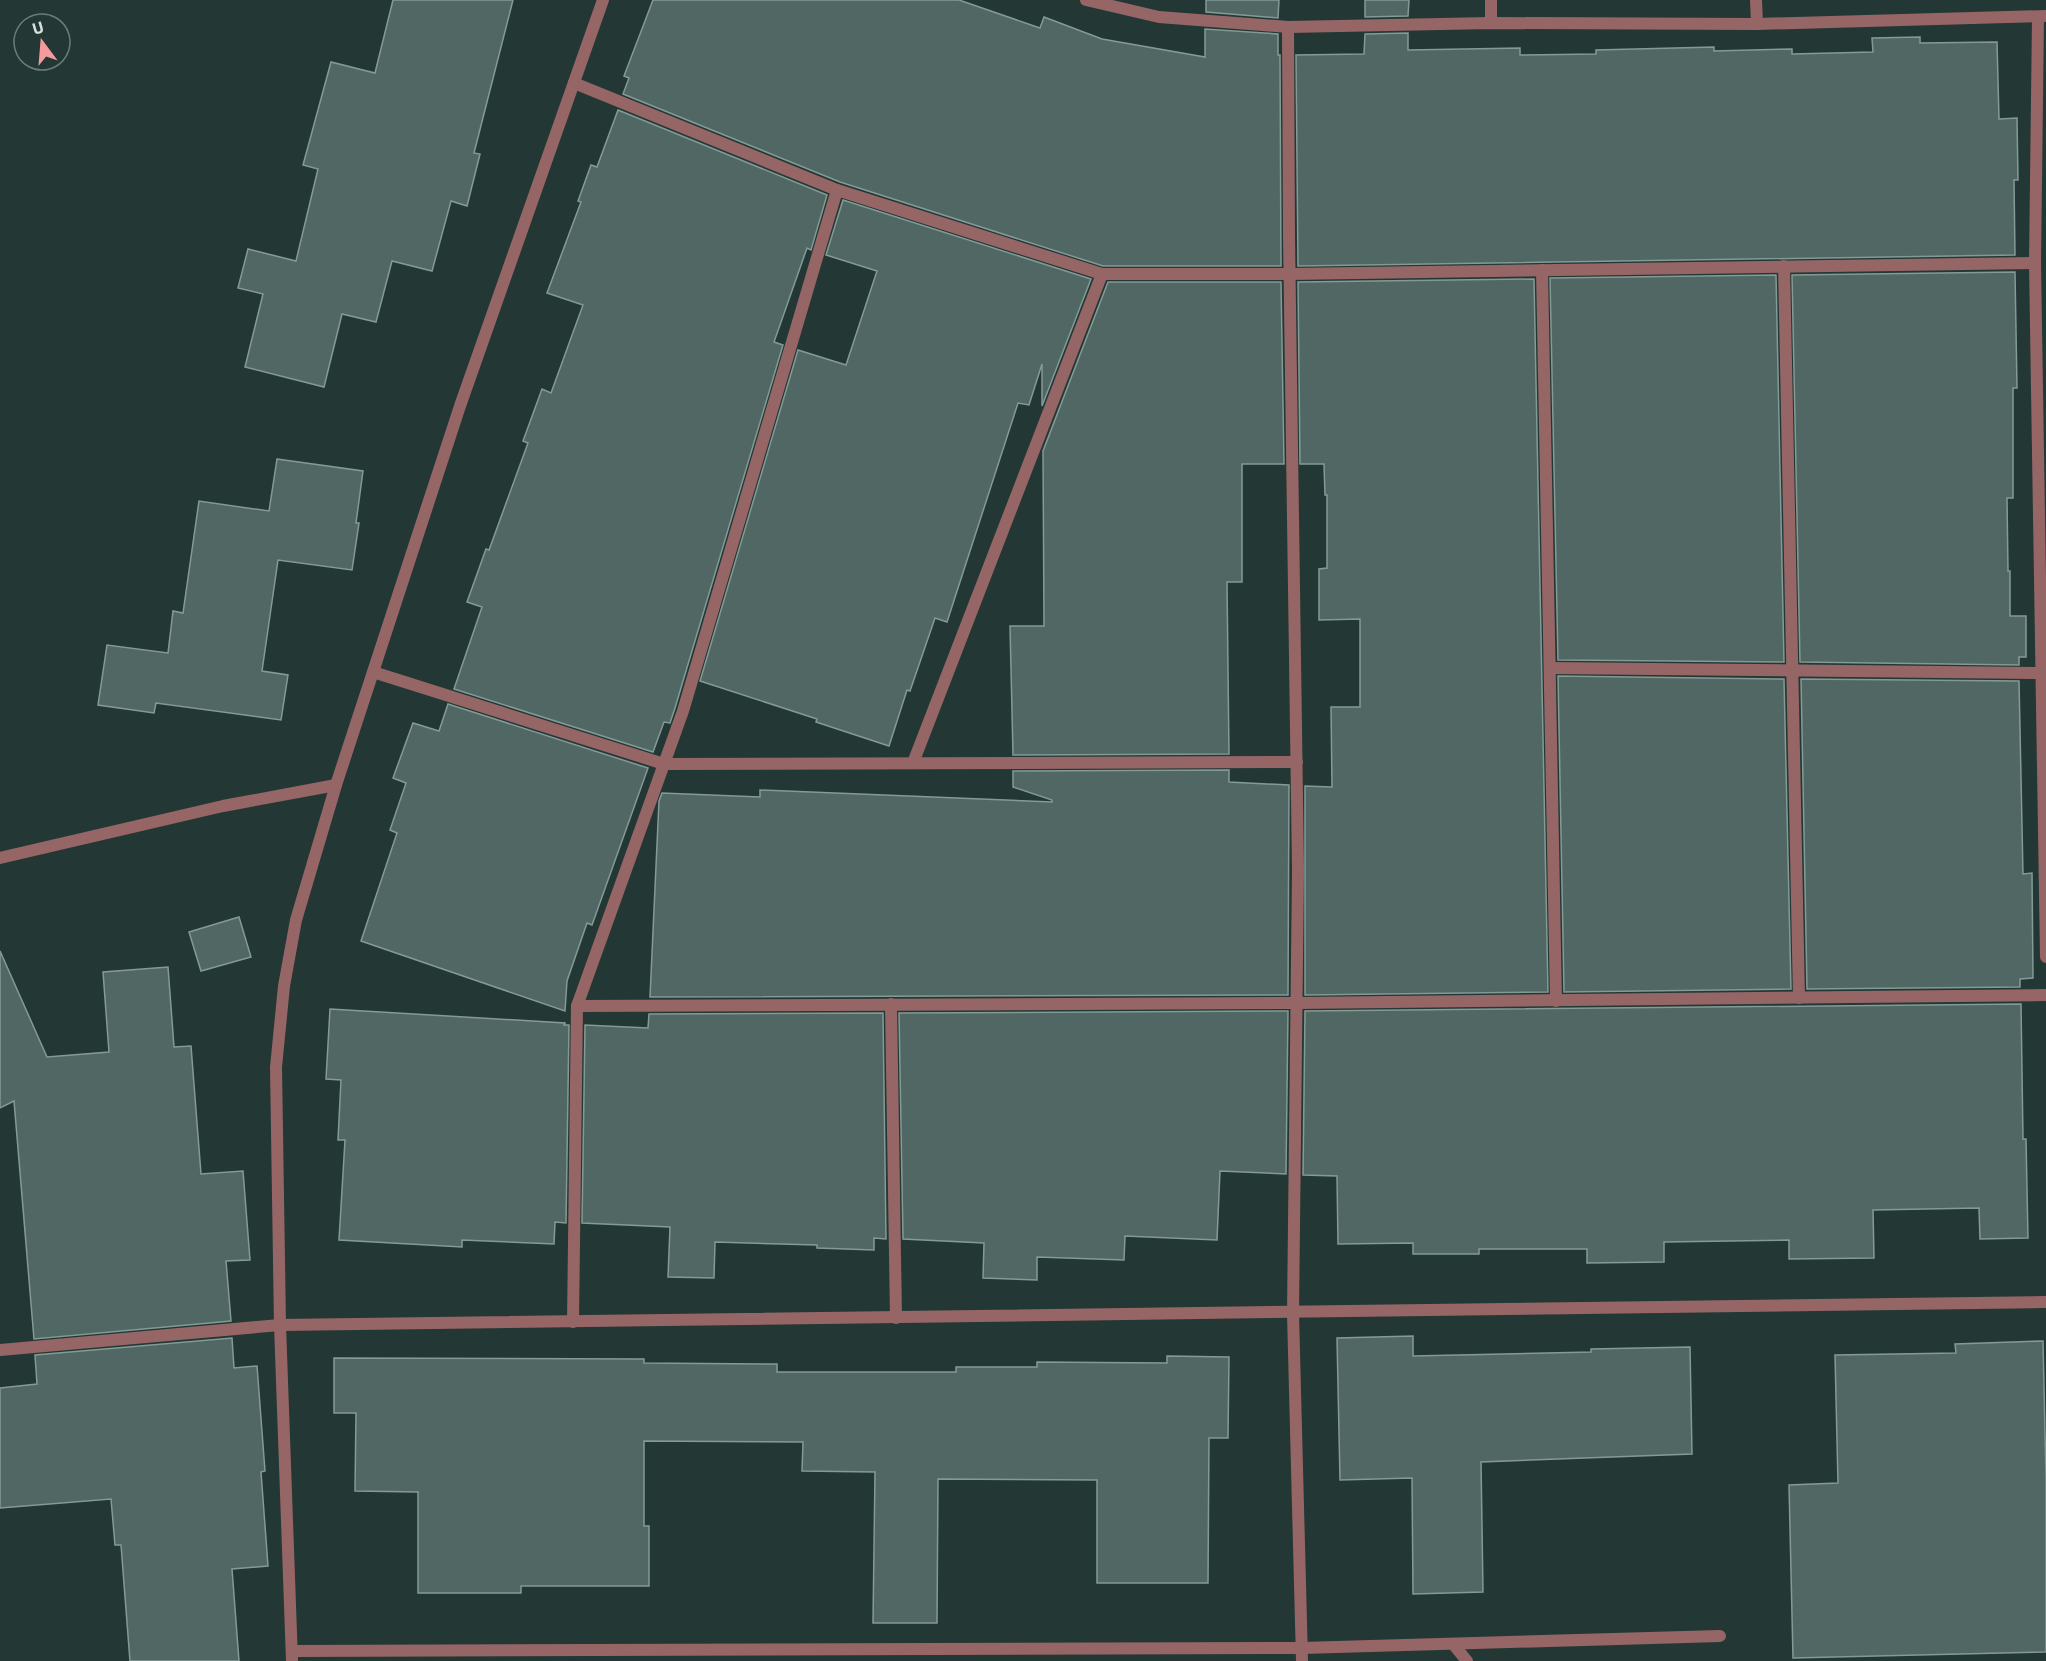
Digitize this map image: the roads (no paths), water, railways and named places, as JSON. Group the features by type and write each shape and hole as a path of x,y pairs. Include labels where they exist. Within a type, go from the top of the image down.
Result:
{"street":[{"path":"603,0 460,406 336,785 296,920 283,998 276,1067 280,1325 292,1656 1302,1655 1453,1644 1720,1636"},
{"path":"1086,0 1159,17 1288,27 1491,23 1756,24 2042,17 2035,263 2046,957"},
{"path":"1491,0 1491,23"},
{"path":"1756,0 1756,24"},
{"path":"1288,27 1289,274 1298,870 1293,1313 1302,1655"},
{"path":"574,83 837,190 1102,274 1289,274 2035,263"},
{"path":"573,1322 577,1006 683,711 837,190"},
{"path":"1784,266 1799,998"},
{"path":"1542,270 1556,1001"},
{"path":"914,763 1102,274"},
{"path":"1550,668 2042,673"},
{"path":"373,672 664,764 1296,762"},
{"path":"0,858 224,806 336,785"},
{"path":"577,1006 1296,1003 2046,995"},
{"path":"891,1004 896,1318"},
{"path":"0,1350 280,1325 2046,1302"},
{"path":"1453,1644 1467,1661"}]}
